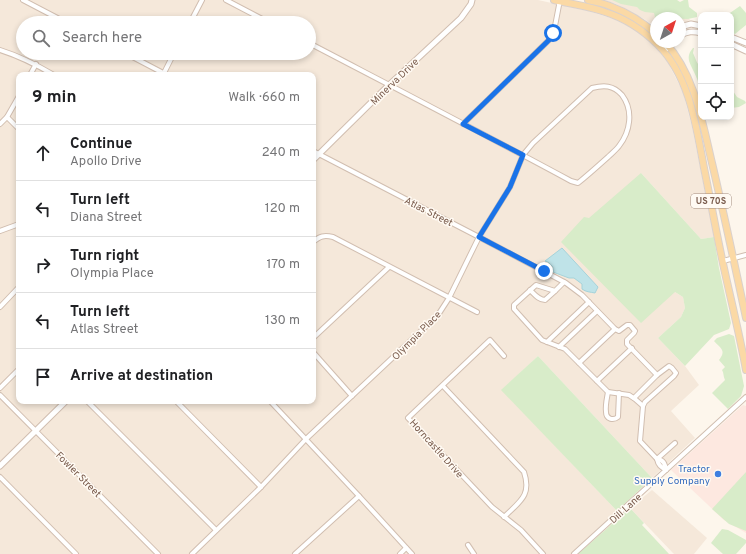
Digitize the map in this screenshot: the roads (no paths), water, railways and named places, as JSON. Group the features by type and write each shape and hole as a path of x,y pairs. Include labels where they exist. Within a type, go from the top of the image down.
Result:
{"main road":[{"name":"US 70S","path":"558,0 605,12 626,21 650,36"},
{"path":"588,0 610,6 631,16 650,28"},
{"name":"US 70S","path":"662,48 681,78 696,127 722,261 746,370"},
{"name":"US 70S","path":"672,48 689,80 696,100 717,183 746,318"}],"street":[{"path":"23,0 54,16"},
{"path":"194,16 202,0"},
{"path":"226,0 257,16"},
{"name":"Minerva Drive","path":"316,157 389,85 461,18 471,4 472,0"},
{"path":"463,124 549,40 555,26 558,0"},
{"path":"686,25 691,24 698,25"},
{"path":"686,32 698,32"},
{"path":"734,38 746,43"},
{"path":"734,45 746,51"},
{"path":"316,47 523,155"},
{"path":"0,50 16,56"},
{"path":"26,60 49,72"},
{"path":"138,60 161,72"},
{"path":"166,72 171,60"},
{"path":"32,72 36,64"},
{"name":"Olympia Place","path":"192,554 261,487 306,439 438,315 449,298 479,237 510,187 523,155 533,143 592,88 600,85 611,87 620,93 625,100 628,107 629,117 627,131 618,147 589,175 578,183 523,155"},
{"path":"0,124 7,117 16,101"},
{"path":"7,117 16,126"},
{"name":"Atlas Street","path":"316,152 573,287 615,329"},
{"path":"0,231 16,225"},
{"path":"316,240 319,237 325,236 333,237 477,312"},
{"path":"722,261 746,255"},
{"path":"316,335 389,267"},
{"path":"530,290 542,300 545,300 564,282"},
{"path":"555,291 536,285 514,305 514,309 542,340 565,349 608,392 629,395 643,406"},
{"path":"0,307 16,290"},
{"path":"547,342 589,302"},
{"path":"559,347 597,311"},
{"path":"579,363 615,329 619,332 627,325 630,325 635,330 634,334 627,340 627,344 657,375"},
{"name":"Horncastle Drive","path":"504,356 490,340 408,418 492,507 521,530 543,554"},
{"path":"597,381 632,348"},
{"path":"316,355 352,396"},
{"path":"634,398 657,375 669,366 676,373 645,402 643,406 640,441 657,459 665,463 666,470"},
{"path":"0,388 16,372"},
{"path":"443,386 524,472 527,485 524,498 504,517"},
{"path":"608,392 606,412 607,417 613,420 618,417 619,394"},
{"name":"Fowler Street","path":"0,395 158,554"},
{"name":"Dill Lane","path":"574,554 746,397"},
{"path":"0,466 63,404"},
{"path":"90,404 216,530"},
{"path":"179,404 261,487"},
{"path":"273,404 412,554"},
{"path":"657,459 675,443"},
{"path":"0,477 76,554"},
{"path":"295,554 359,496"},
{"path":"468,545 474,554"},
{"path":"400,554 406,548"}],"water":[{"path":"562,248 598,287 595,293 582,289 582,284 574,278 569,278 553,272 553,267 545,261"}],"place":[{"name":"Tractor Supply Company","path":"718,474"}]}
